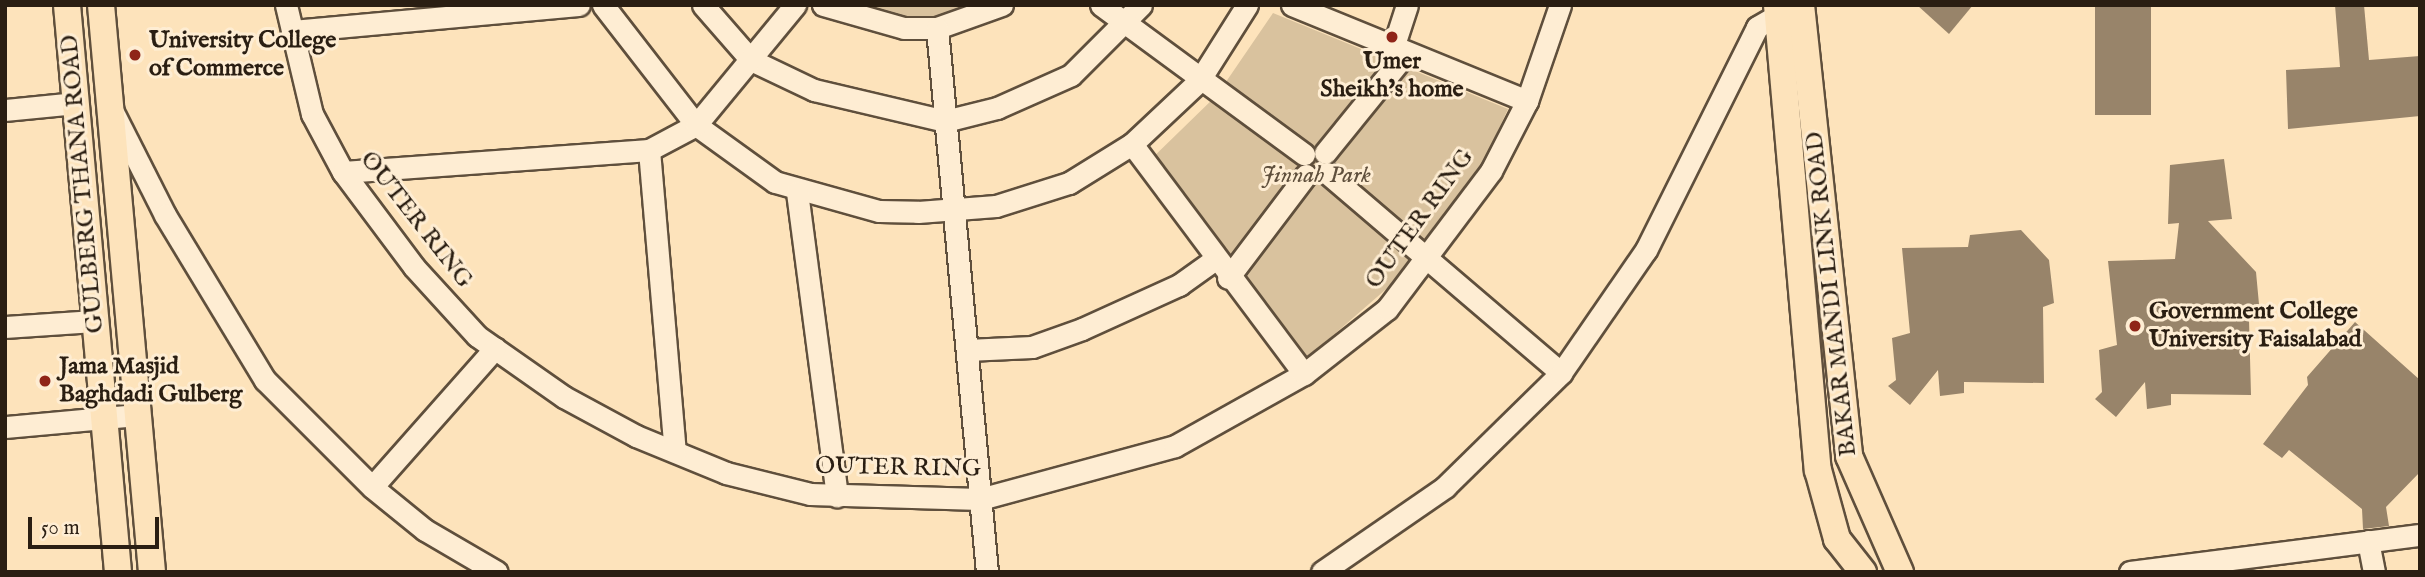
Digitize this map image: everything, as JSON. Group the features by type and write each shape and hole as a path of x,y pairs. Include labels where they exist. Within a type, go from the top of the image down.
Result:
{"main road":[{"name":"GULBERG THANA ROAD","path":"67,5 118,572"},
{"name":"GULBERG THANA ROAD","path":"101,5 152,572"},
{"name":"BAKAR MANDI LINK ROAD","path":"1785,8 1843,422 1856,482 1898,569"},
{"name":"BAKAR MANDI LINK ROAD","path":"1785,8 1818,470 1838,539 1859,571"},
{"path":"1859,571 1898,569"}],"street":[{"name":"OUTER RING","path":"286,5 312,114 343,172 414,267 495,348 564,397 726,473 837,496 980,499 1175,446 1304,374 1387,309 1426,262 1491,171 1527,101 1560,5"},
{"path":"292,31 579,5"},
{"path":"603,5 696,125 797,192 878,211 996,206 1069,183 1132,144 1199,81 1247,5"},
{"path":"703,5 751,60 814,90 945,121 997,108 1071,75 1125,25 1140,5"},
{"path":"343,172 649,150 696,125 795,5"},
{"path":"823,5 871,24 937,28 1002,5"},
{"path":"1101,5 1199,81 1315,164 1426,262 1561,373"},
{"path":"1293,5 1527,101"},
{"path":"1228,278 1399,50 1407,5"},
{"path":"1322,572 1445,487 1561,373 1646,250 1757,27 1785,8"},
{"path":"937,28 987,572"},
{"path":"5,110 76,103"},
{"path":"109,104 171,226 265,380 373,486 425,530 497,572"},
{"path":"1132,144 1214,260 1304,374"},
{"path":"649,150 675,451"},
{"path":"797,192 837,496"},
{"path":"967,350 1032,346 1082,329 1179,285 1214,260"},
{"path":"5,327 95,321"},
{"path":"373,486 495,348"},
{"path":"5,427 138,415"},
{"path":"2130,572 2420,535"},
{"path":"2368,541 2374,572"}],"green space":[{"path":"842,5 984,5 917,21"},
{"name":"Jinnah Park","path":"1273,13 1508,109 1479,171 1437,231 1392,284 1300,364 1144,166 1217,95"}],"building":[{"path":"1917,5 1973,5 1949,34"},
{"path":"2095,5 2151,5 2151,115 2095,115"},
{"path":"2335,5 2364,5 2369,60 2420,56 2420,116 2288,129 2286,70 2340,67"},
{"path":"2224,159 2232,219 2208,221 2256,272 2260,315 2249,320 2251,395 2171,394 2171,405 2147,409 2145,382 2116,417 2095,399 2102,392 2099,350 2117,345 2108,261 2175,259 2179,223 2168,224 2170,165"},
{"path":"2021,230 2049,260 2054,303 2043,307 2044,383 1964,382 1964,393 1940,396 1938,370 1910,405 1888,386 1896,380 1892,338 1910,333 1902,248 1968,247 1970,235"},
{"path":"2355,322 2420,380 2420,472 2386,507 2389,526 2363,529 2362,509 2289,450 2282,458 2263,444 2308,385 2307,377"}],"place":[{"name":"Umer Sheikh's home","path":"1392,37"},
{"name":"University College of Commerce","path":"135,55"},
{"name":"Government College University Faisalabad","path":"2135,326"},
{"name":"Jama Masjid Baghdadi Gulberg","path":"45,381"}]}
